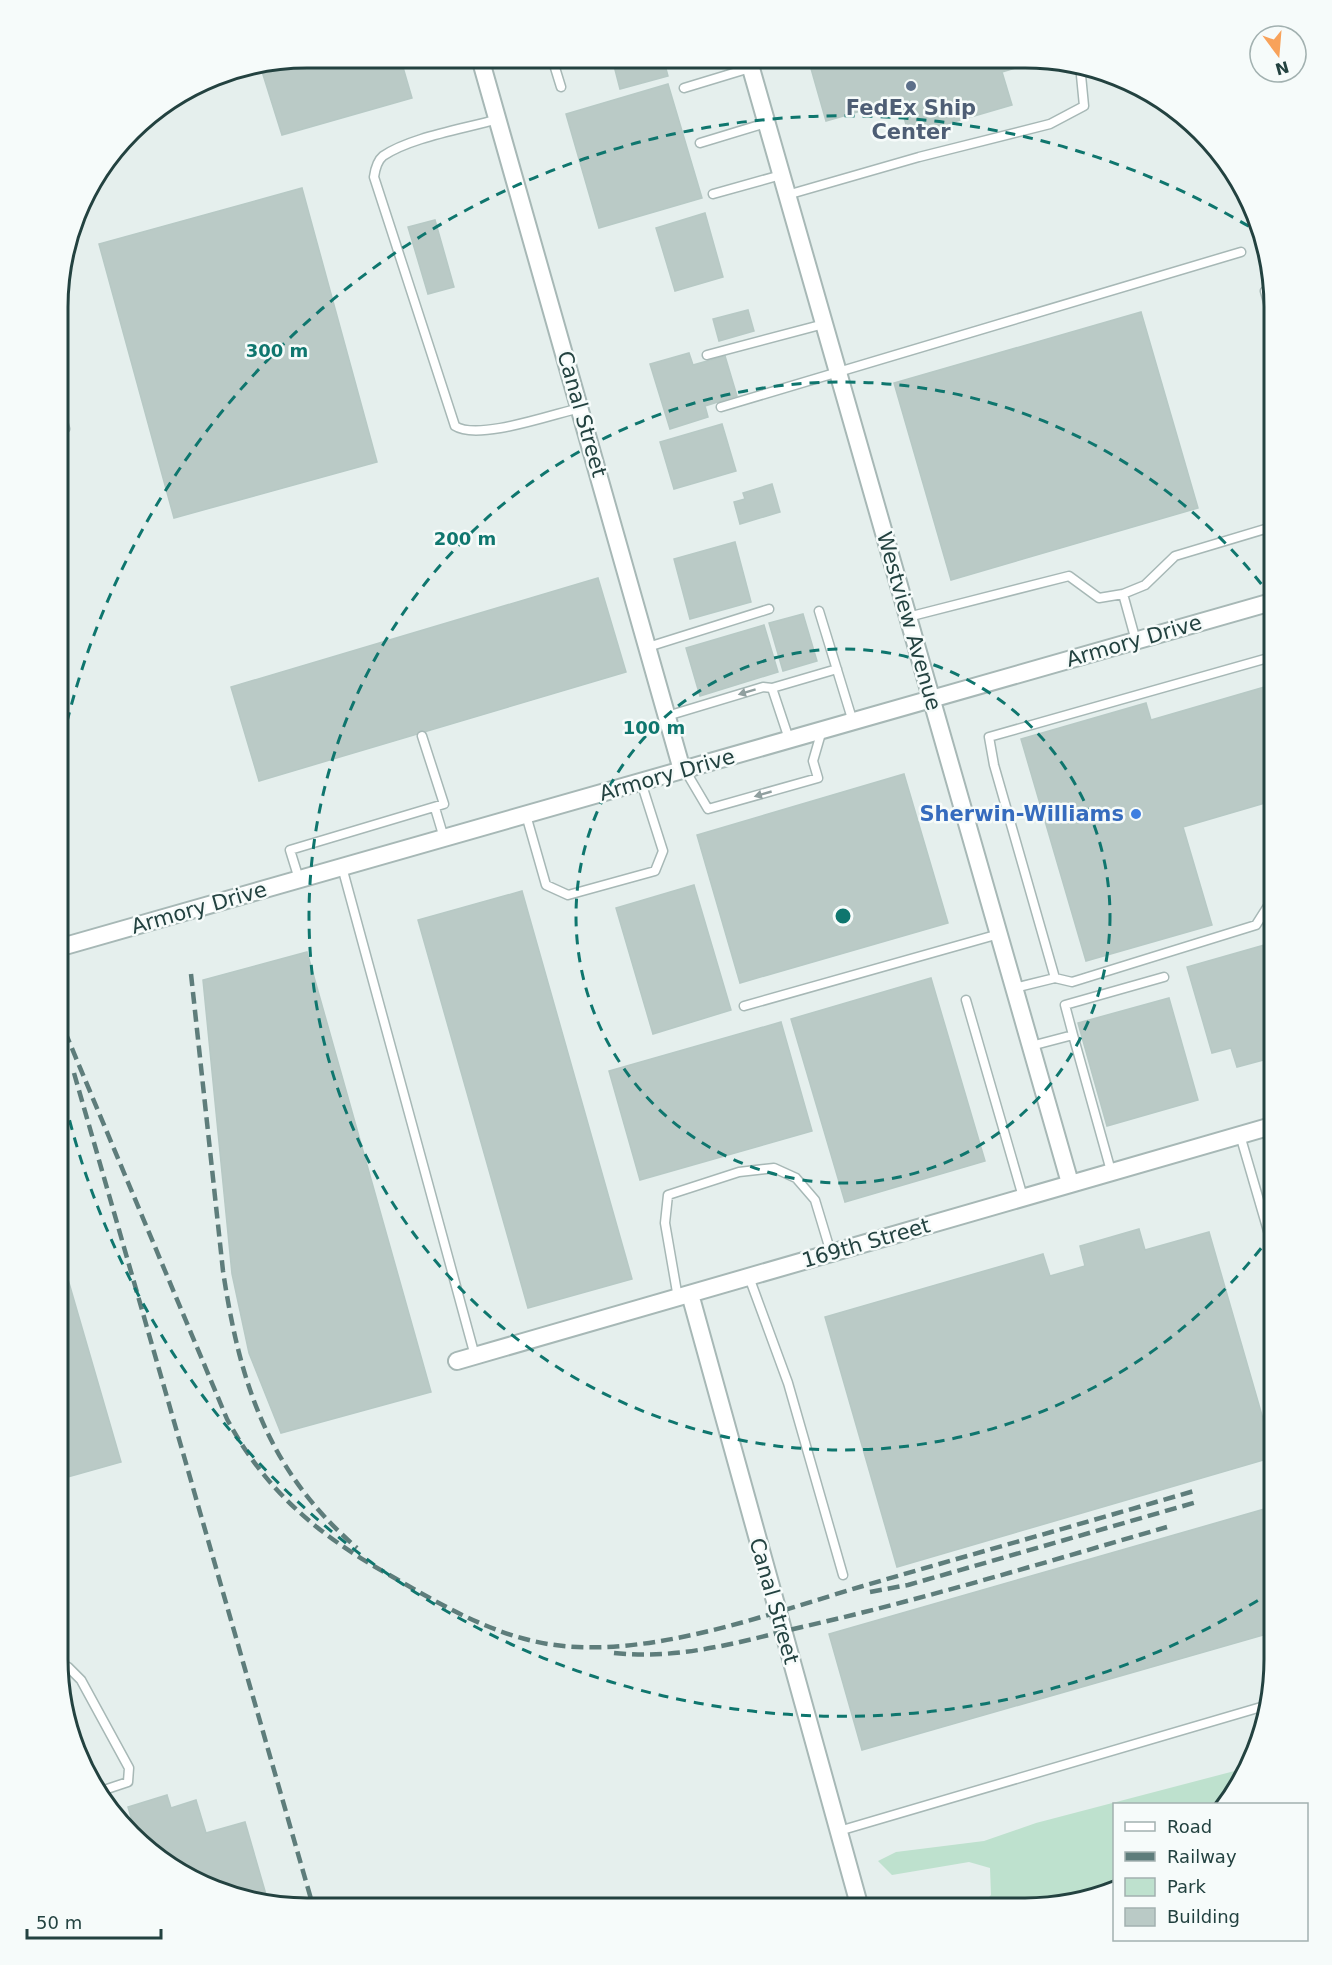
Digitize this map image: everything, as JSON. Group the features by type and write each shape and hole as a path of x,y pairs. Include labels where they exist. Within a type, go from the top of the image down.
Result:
{"street":[{"name":"Canal Street","path":"483,67 683,770"},
{"name":"Westview Avenue","path":"750,67 1070,1183"},
{"name":"Armory Drive","path":"68,945 1264,604"},
{"name":"169th Street","path":"457,1361 1264,1128"},
{"name":"Canal Street","path":"684,1296 857,1898"}],"lane":[{"path":"555,67 561,87"},
{"path":"684,88 739,67"},
{"path":"787,195 919,156 1050,124 1084,106 1081,74"},
{"path":"498,119 414,143 383,156 376,166 374,177 455,426 467,431 496,428 581,408"},
{"path":"700,143 766,123"},
{"path":"713,194 781,175"},
{"path":"720,406 1241,252"},
{"path":"707,355 824,324"},
{"path":"908,617 1069,576 1099,598 1123,594 1145,585 1175,556 1264,529"},
{"path":"1123,594 1136,641"},
{"path":"648,647 769,609"},
{"path":"819,611 853,722"},
{"path":"1055,978 994,765 989,737 1264,659"},
{"path":"667,716 763,687 772,688 837,669"},
{"path":"772,688 789,740"},
{"path":"683,770 708,809 818,778 813,761 822,730"},
{"path":"299,879 290,850 444,804 422,736"},
{"path":"526,815 546,885 568,895 655,871 663,851 641,782"},
{"path":"435,808 444,838"},
{"path":"966,821 1007,810"},
{"path":"342,867 475,1356"},
{"path":"1014,988 1055,978 1072,982 1256,925 1264,912"},
{"path":"744,1006 999,934"},
{"path":"1111,1171 1065,1005 1164,977"},
{"path":"966,1000 1023,1197"},
{"path":"1031,1046 1073,1035"},
{"path":"1240,1135 1264,1217"},
{"path":"684,1296 665,1223 669,1195 739,1172 774,1168 796,1178 815,1200 831,1253"},
{"path":"749,1277 788,1383 843,1575"},
{"path":"68,1667 81,1680 129,1768 128,1782 107,1789"},
{"path":"839,1832 1259,1708"}],"green space":[{"path":"1236,1771 1216,1803 1113,1803 1113,1881 1072,1893 1025,1898 988,1898 991,1895 990,1868 969,1862 892,1875 878,1861 896,1852 984,1841 1036,1823"}],"building":[{"path":"307,67 403,67 412,98 282,135 262,72"},
{"path":"614,67 666,67 668,76 620,89"},
{"name":"FedEx Ship Center","path":"811,67 1019,67 1002,72 1012,105 909,135 899,100 826,121"},
{"path":"668,84 702,198 599,228 566,114"},
{"path":"302,188 377,462 174,518 99,244"},
{"path":"705,213 723,277 675,291 656,228"},
{"path":"435,220 454,287 428,294 408,227"},
{"path":"748,310 754,331 719,341 713,319"},
{"path":"1141,312 1198,508 951,580 894,383"},
{"path":"689,353 693,365 725,356 737,396 705,406 708,417 670,429 650,364"},
{"path":"722,424 736,471 674,489 660,442"},
{"path":"772,484 780,512 740,524 734,502 745,499 743,493"},
{"path":"735,542 751,602 690,619 674,559"},
{"path":"598,578 626,672 259,781 231,687"},
{"path":"803,614 817,661 783,671 769,623"},
{"path":"764,625 778,672 700,696 686,648"},
{"name":"Sherwin-Williams","path":"1264,687 1264,803 1183,827 1212,925 1086,961 1021,739 1146,703 1151,720"},
{"path":"904,774 948,923 740,983 697,835"},
{"path":"694,885 731,1010 653,1034 616,908"},
{"path":"522,891 632,1279 528,1308 418,920"},
{"path":"1264,945 1264,1060 1237,1067 1231,1048 1212,1053 1187,967"},
{"path":"307,952 431,1392 281,1433 249,1353 232,1274 203,980"},
{"path":"931,978 985,1161 845,1202 791,1019"},
{"path":"1169,998 1198,1100 1107,1126 1078,1023"},
{"path":"781,1022 812,1131 640,1180 609,1071"},
{"path":"1139,1229 1145,1250 1209,1232 1264,1422 1264,1460 897,1567 825,1317 1043,1254 1050,1276 1085,1266 1080,1246"},
{"path":"68,1279 121,1462 68,1477"},
{"path":"1264,1509 1264,1635 862,1750 829,1634"},
{"path":"167,1795 171,1808 196,1800 206,1833 245,1822 266,1894 215,1879 174,1857 149,1838 132,1821 128,1807"}],"railway":[{"path":"191,974 223,1271 230,1312 249,1388 280,1456 301,1488 326,1519 357,1548"},
{"path":"68,1039 227,1419 258,1467 295,1508 338,1543 425,1595 485,1625 505,1633 548,1644 586,1647 626,1646 666,1640 748,1621 1194,1491"},
{"path":"74,1073 311,1898"},
{"path":"870,1592 908,1585 1197,1502"},
{"path":"614,1653 662,1654 732,1644 940,1592 1167,1527"}],"place":[{"name":"FedEx Ship Center","path":"911,86"},
{"name":"Sherwin-Williams","path":"1136,814"}]}
